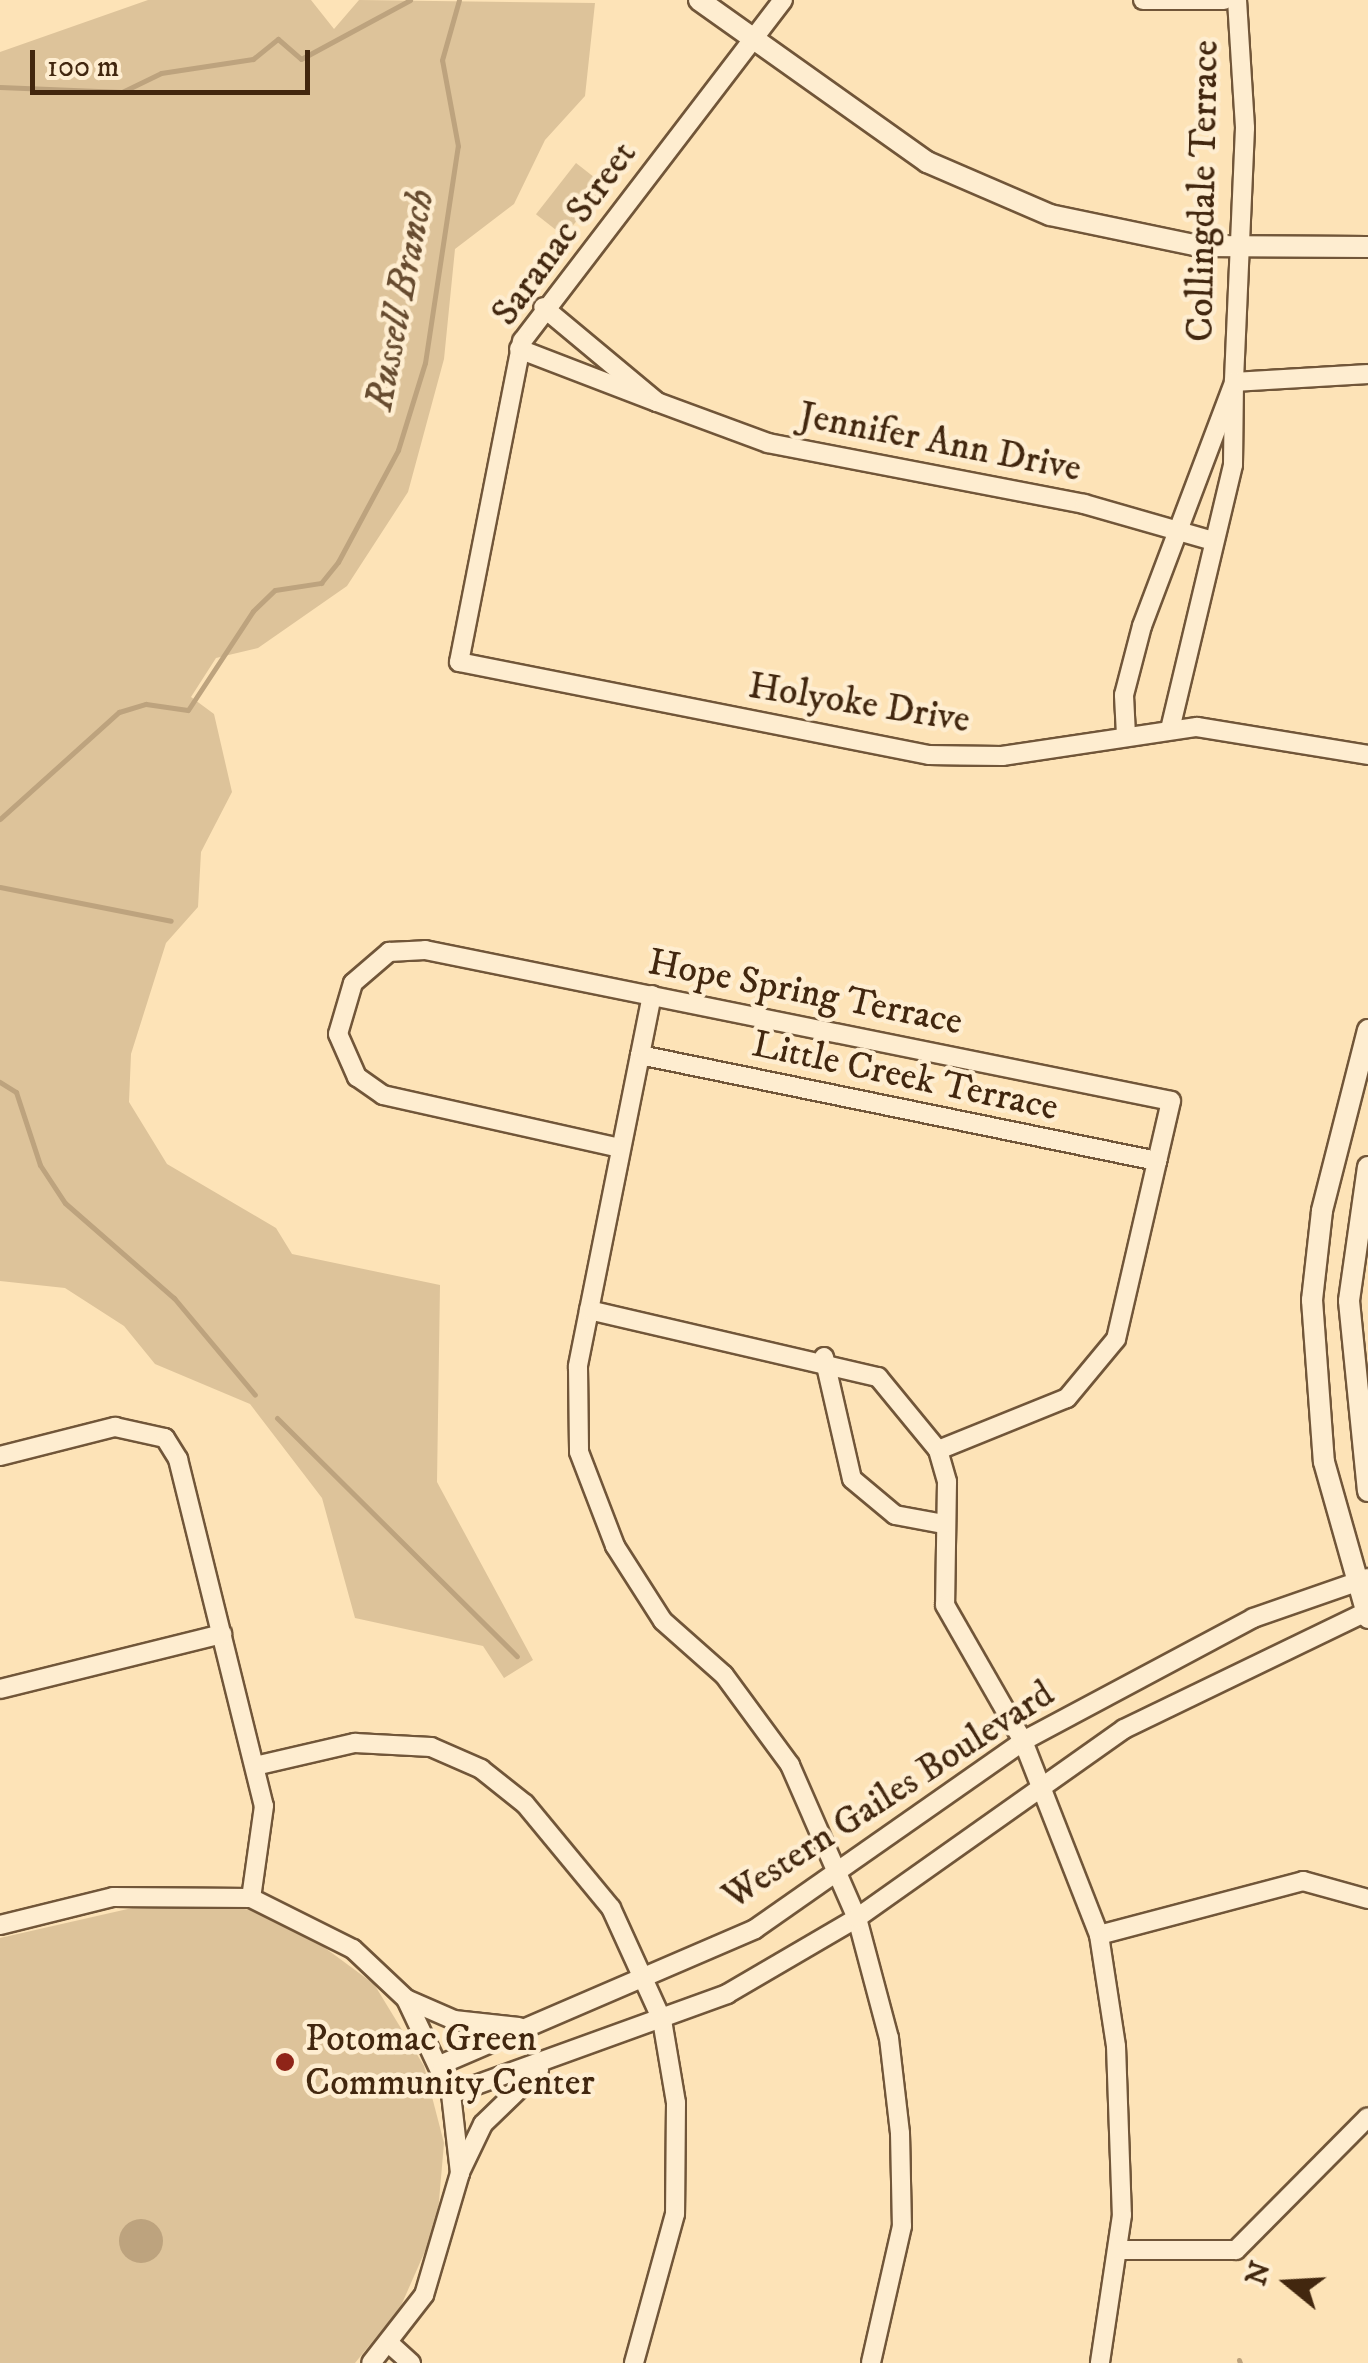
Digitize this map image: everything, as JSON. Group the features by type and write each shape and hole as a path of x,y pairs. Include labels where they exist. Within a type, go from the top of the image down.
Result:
{"street":[{"path":"699,0 871,127 996,196 1122,234 1238,250 1368,247"},
{"name":"Saranac Street","path":"459,662 519,348 543,307 783,0"},
{"path":"1143,0 1224,0"},
{"name":"Collingdale Terrace","path":"1170,729 1233,465 1245,128 1237,0"},
{"name":"Jennifer Ann Drive","path":"543,307 657,402"},
{"name":"Jennifer Ann Drive","path":"519,348 768,443 1214,540"},
{"path":"1234,382 1368,374"},
{"name":"Collingdale Terrace","path":"1126,735 1124,695 1142,626 1182,530 1234,382"},
{"name":"Holyoke Drive","path":"459,662 928,755 1002,756 1170,729 1226,729 1368,756"},
{"name":"Hope Spring Terrace","path":"620,1148 383,1095 346,1057 339,1015 354,982 389,952 425,950 1171,1102 1116,1339 1066,1398 938,1450"},
{"path":"652,995 590,1310 579,1452 615,1546 663,1620 724,1675 790,1765 856,1918 890,2038 900,2133 902,2226 871,2363"},
{"path":"1367,1614 1318,1421 1312,1300 1322,1211 1368,1030"},
{"name":"Little Creek Terrace","path":"640,1055 1157,1161"},
{"path":"1368,1167 1349,1344 1368,1491"},
{"path":"590,1310 824,1357 878,1377 938,1450 945,1605 1023,1740 1099,1935 1119,2097 1119,2250 1100,2363"},
{"path":"824,1357 852,1479 895,1514 944,1524"},
{"path":"0,1456 115,1427 166,1438 222,1634 264,1806 251,1898"},
{"name":"Western Gailes Boulevard","path":"446,2078 535,2026 755,1928 1023,1740 1150,1668 1360,1578"},
{"name":"Western Gailes Boulevard","path":"446,2078 548,2063 727,1994 856,1918 1124,1730 1367,1614"},
{"path":"0,1688 222,1634"},
{"path":"255,1766 378,1741 430,1748 482,1769 573,1856 646,1978 662,2020 676,2103 675,2214 634,2363"},
{"path":"1099,1935 1304,1881 1368,1899"},
{"path":"0,1924 113,1897 251,1898 353,1949 406,1999 454,2020 535,2026"},
{"path":"406,1999 446,2078 460,2173"},
{"path":"371,2363 391,2346 438,2262 460,2173 483,2124 548,2063"},
{"path":"1119,2250 1236,2250 1368,2117"},
{"path":"391,2346 411,2363"}],"shaded area":[{"path":"148,0 311,0 334,29 359,0 595,3 585,96 545,140 514,204 455,249 444,359 408,492 347,586 258,648 216,658 191,697 214,714 232,792 201,852 198,907 166,943 131,1054 129,1102 167,1164 276,1228 292,1254 440,1285 437,1482 533,1660 504,1678 483,1646 355,1618 322,1498 250,1404 155,1364 124,1326 65,1288 0,1281 0,52"},
{"path":"576,163 604,185 564,236 536,214"},
{"path":"163,1901 254,1910 298,1928 374,1984 424,2066 444,2143 437,2224 400,2308 355,2363 0,2363 0,1938"},
{"path":"141,2219 156,2226 163,2241 156,2256 141,2263 126,2256 119,2241 126,2226"}],"waterway":[{"path":"0,87 122,92 161,73 253,59 278,39 301,59 410,0"},
{"name":"Russell Branch","path":"0,819 119,712 146,704 188,710 253,611 275,590 321,583 338,562 398,450 425,363 458,146 442,60 459,0"},
{"path":"0,887 171,921"},
{"path":"0,1082 16,1092 40,1165 65,1203 174,1298 255,1395"},
{"path":"277,1418 517,1656"}],"place":[{"name":"Potomac Green Community Center","path":"285,2062"}]}
